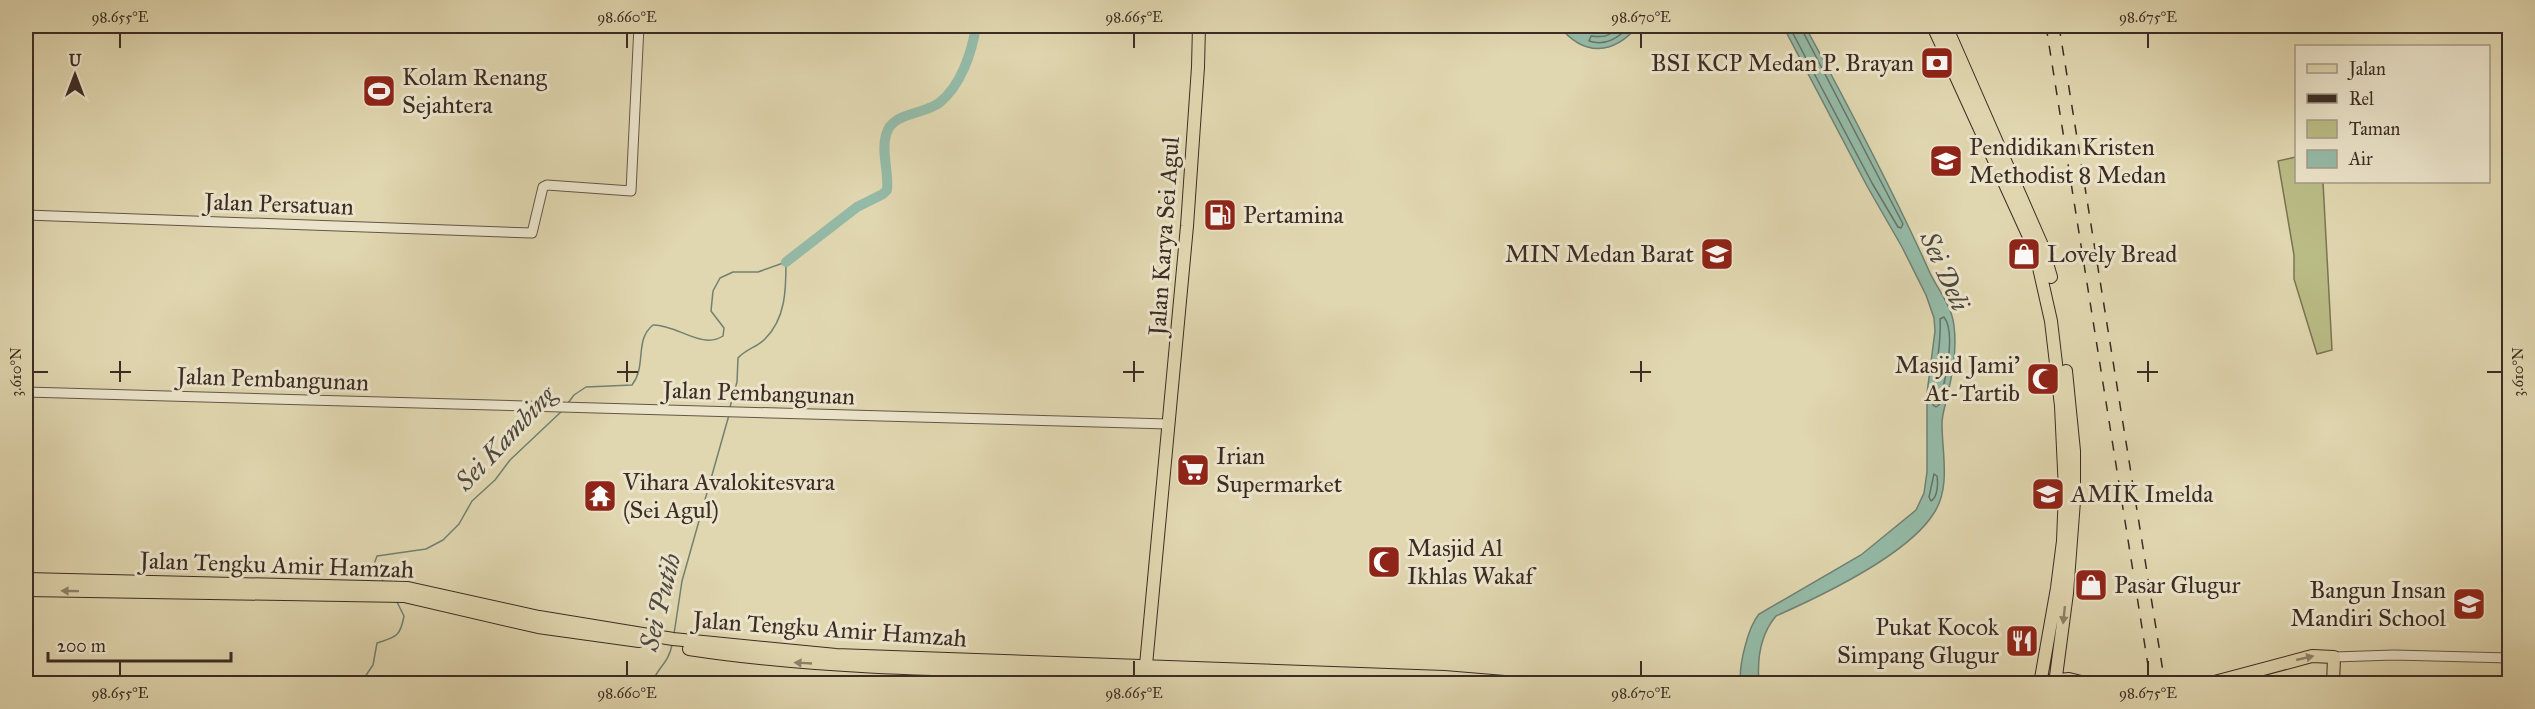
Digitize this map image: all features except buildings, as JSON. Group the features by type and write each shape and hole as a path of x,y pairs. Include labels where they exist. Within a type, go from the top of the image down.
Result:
{"main road":[{"name":"Jalan Karya Sei Agul","path":"1146,674 1187,226 1199,26"},
{"path":"1938,26 2041,243 2054,292 2062,339 2074,451 2074,501 2061,648 2064,671 2060,681"},
{"path":"1938,26 2035,250 2051,321 2061,406 2065,490 2058,579 2040,682"},
{"name":"Jalan Tengku Amir Hamzah","path":"26,579 397,592 419,589 538,622 682,644 836,656 903,664 1146,674 1444,676 1529,684"},
{"name":"Jalan Tengku Amir Hamzah","path":"26,590 379,591"},
{"path":"2207,684 2312,656 2334,657 2333,684"},
{"name":"Jalan Tengku Amir Hamzah","path":"1329,676 1398,684"},
{"path":"2023,684 2060,681 2089,684"}],"street":[{"name":"Jalan Persatuan","path":"26,215 532,233 543,186 631,191 639,26"},
{"name":"Jalan Pembangunan","path":"26,392 1168,424"},
{"path":"2334,657 2394,655 2510,657"}],"green space":[{"path":"2295,157 2295,183 2323,183 2332,350 2317,354 2294,279 2294,255 2278,161"}],"water":[{"path":"1559,26 1583,26 1594,30 1604,30 1612,26 1638,26 1619,43 1598,48 1578,43"},
{"path":"1783,26 1805,26 1854,117 1948,305 1953,319 1955,351 1942,420 1944,481 1934,513 1922,529 1884,559 1839,586 1776,616 1763,639 1759,683 1741,683 1745,647 1751,628 1759,614 1861,555 1916,510 1924,493 1927,472 1927,393 1935,331 1934,318 1926,295 1902,247 1867,186"}],"waterway":[{"name":"Sei Kambing","path":"786,262 857,207 887,190 884,148 889,128 901,118 932,107 947,96 964,68 972,47 976,26"},
{"name":"Sei Kambing","path":"568,403 574,395 586,387 632,385 639,370 644,338 653,325 671,328 706,340 715,340 723,336 724,328 711,311 713,291 720,278 733,272 758,272 786,262 785,293 781,313 765,339 738,358 737,382 730,407"},
{"name":"Sei Kambing","path":"383,581 373,567 377,556 426,549 443,540 459,524 472,501 495,480 510,460 563,410"},
{"name":"Sei Putih","path":"674,634 682,581 729,415"},
{"name":"Sei Kambing","path":"360,684 373,665 377,643 396,636 401,629 404,616 397,602"},
{"name":"Sei Putih","path":"652,684 668,657 672,645"}],"railway":[{"path":"2046,26 2151,684"},
{"path":"2059,26 2165,684"}],"place":[{"name":"BSI KCP Medan P. Brayan","path":"1937,63"},
{"name":"Kolam Renang Sejahtera","path":"379,91"},
{"name":"Pendidikan Kristen Methodist 8 Medan","path":"1946,161"},
{"name":"Pertamina","path":"1220,215"},
{"name":"MIN Medan Barat","path":"1717,254"},
{"name":"Lovely Bread","path":"2024,254"},
{"name":"Masjid Jami' At-Tartib","path":"2043,379"},
{"name":"Irian Supermarket","path":"1193,470"},
{"name":"AMIK Imelda","path":"2048,494"},
{"name":"Vihara Avalokitesvara (Sei Agul)","path":"600,496"},
{"name":"Masjid Al Ikhlas Wakaf","path":"1384,562"},
{"name":"Pasar Glugur","path":"2091,585"},
{"name":"Bangun Insan Mandiri School","path":"2469,604"},
{"name":"Pukat Kocok Simpang Glugur","path":"2022,641"}],"water label":[{"name":"Sei Deli","path":"1945,271"}]}
